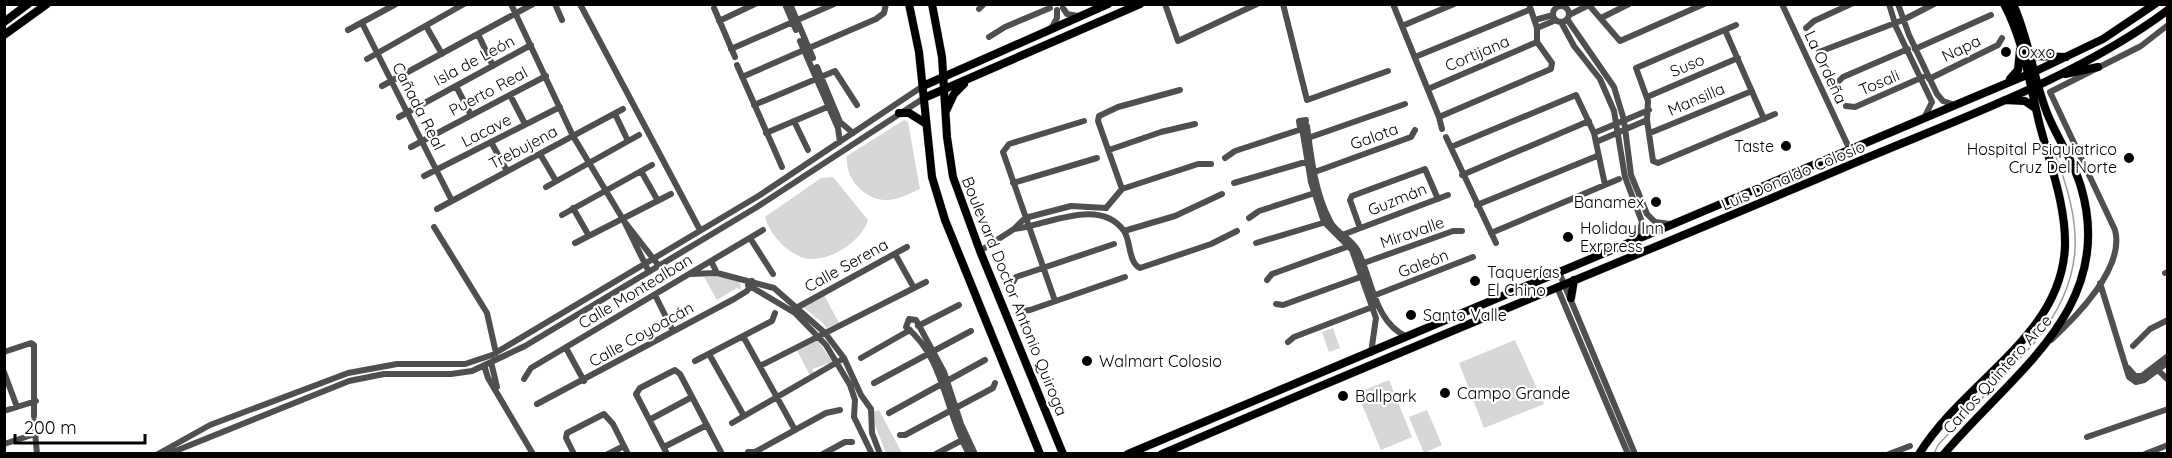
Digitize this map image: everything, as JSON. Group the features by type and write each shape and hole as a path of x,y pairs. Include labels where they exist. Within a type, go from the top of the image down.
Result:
{"main road":[{"path":"4,22 28,4"},
{"path":"4,35 46,4"},
{"name":"Boulevard Doctor Antonio Quiroga","path":"909,4 924,86 925,123 933,177 945,220 1041,453"},
{"name":"Boulevard Doctor Antonio Quiroga","path":"932,4 942,57 945,115 953,177 980,251 1063,453"},
{"path":"924,86 1108,4"},
{"path":"924,98 1140,4"},
{"name":"Carlos Quintero Arce","path":"2004,4 2032,73"},
{"name":"Carlos Quintero Arce","path":"1918,453 1932,435 2030,332 2044,313 2059,280 2065,245 2064,222 2036,108 2032,56 2013,4"},
{"name":"Luis Donaldo Colosio","path":"1195,426 2032,73 2103,39 2155,4"},
{"name":"Luis Donaldo Colosio","path":"1163,453 1336,377 1721,220 2034,86 2126,38 2168,10"},
{"path":"2003,85 2018,70 2020,39"},
{"path":"2032,56 2067,57"},
{"path":"942,57 952,67 968,66"},
{"path":"2052,77 2098,67"},
{"path":"959,70 958,78 965,81"},
{"path":"945,115 954,94 965,81"},
{"name":"Carlos Quintero Arce","path":"1944,453 2045,345 2062,323 2075,298 2088,245 2088,222 2079,180 2034,86"},
{"path":"2000,100 2025,101 2036,108"},
{"path":"899,113 909,113 925,123"},
{"path":"2058,133 2071,141"},
{"path":"1881,137 1879,145 1883,151"},
{"path":"1721,220 1731,212 1731,201"},
{"path":"1571,298 1574,280"},
{"path":"1491,315 1490,308 1502,296"},
{"path":"2075,298 2081,307"},
{"path":"1467,324 1477,315 1476,307"},
{"path":"1336,377 1342,371 1341,365"},
{"path":"1237,421 1237,412 1247,403"},
{"path":"1128,453 1195,426"},
{"path":"1157,453 1160,445 1195,426"}],"street":[{"path":"348,30 396,4"},
{"path":"511,4 588,163 623,220 659,266"},
{"path":"382,86 533,4"},
{"path":"555,4 562,20"},
{"path":"580,4 700,230"},
{"path":"719,21 756,4"},
{"path":"785,4 795,22 796,30"},
{"path":"790,4 806,49 840,126 840,142"},
{"path":"731,49 834,4"},
{"path":"742,77 882,16 886,4"},
{"path":"1165,4 1178,41 1257,4"},
{"path":"1283,4 1307,100 1316,99 1388,71"},
{"path":"1393,4 1442,129"},
{"path":"1402,26 1454,4"},
{"path":"1562,16 1574,4"},
{"path":"1601,18 1629,4"},
{"path":"1539,23 1589,5 1620,41 1704,4"},
{"name":"La Ordeña","path":"1782,4 1850,150"},
{"path":"1806,28 1814,21 1851,4"},
{"path":"1889,4 1894,22 1912,49 1926,77 1942,101 1955,105"},
{"path":"1898,4 1912,49"},
{"path":"1819,52 1903,20 1934,4"},
{"path":"367,59 461,5"},
{"path":"1057,7 1070,15 1082,16"},
{"path":"1049,30 1056,21 1057,7"},
{"path":"989,38 1005,27 1057,7"},
{"path":"1415,57 1529,7 1539,23 1538,42 1552,63 1549,71 1439,117"},
{"path":"714,8 735,57"},
{"path":"1836,84 1843,77 1991,15"},
{"path":"1562,16 1597,67 1614,87 1624,120 1625,177 1649,217 1659,223 1674,224"},
{"name":"Cañada Real","path":"362,23 452,201"},
{"path":"1736,25 1637,67 1636,71 1647,97 1649,110 1647,120 1652,158 1658,163 1775,114"},
{"path":"2045,345 2100,283 2114,261 2116,234 2050,96 2052,89 2141,46 2168,25"},
{"path":"426,26 442,54"},
{"path":"1725,30 1764,119"},
{"path":"478,34 493,66"},
{"name":"Napa","path":"1926,77 1998,45 2002,38"},
{"path":"800,41 813,58"},
{"name":"Cortijana","path":"1428,89 1538,42"},
{"name":"Isla de León","path":"399,117 531,45"},
{"name":"Suso","path":"1647,97 1738,58"},
{"path":"737,65 783,167"},
{"path":"817,67 818,77"},
{"path":"1597,67 1611,101 1625,177 1640,216 1642,228 1638,239"},
{"path":"754,105 818,77 837,72 857,105"},
{"name":"Puerto Real","path":"411,147 546,76"},
{"path":"1922,120 1932,102 1926,77"},
{"name":"Tosali","path":"1846,106 1855,107 1926,77"},
{"path":"456,86 471,115"},
{"path":"167,452 263,404 364,368 397,364 456,364 489,356 779,183 924,86"},
{"path":"1122,189 1098,117 1118,107 1180,90"},
{"name":"Mansilla","path":"1650,133 1752,91"},
{"path":"510,95 525,124"},
{"path":"1451,147 1572,95 1579,97 1594,133 1597,156 1605,185"},
{"path":"158,453 167,452 266,412 366,376 405,373 451,374 488,365 525,346 783,191 924,98"},
{"path":"1307,139 1405,104"},
{"path":"766,133 831,106"},
{"name":"Lacave","path":"424,176 560,107"},
{"name":"Trebujena","path":"437,209 623,109"},
{"path":"1594,133 1649,110"},
{"path":"615,114 628,141"},
{"path":"1596,142 1647,120"},
{"path":"794,121 808,150"},
{"path":"1055,301 1003,156 1004,148 1009,144 1084,121"},
{"path":"1462,175 1589,121"},
{"path":"1109,150 1161,132 1196,124"},
{"path":"840,126 852,133"},
{"path":"1226,158 1235,151 1303,127 1307,139 1311,174 1327,221 1352,245 1376,295 1375,306 1380,319 1393,329 1411,336"},
{"name":"Galota","path":"1311,174 1411,137 1415,130"},
{"path":"546,187 639,135"},
{"path":"1446,137 1496,243"},
{"path":"491,142 507,171"},
{"path":"540,154 556,181"},
{"path":"1477,205 1597,156"},
{"path":"1013,183 1097,158"},
{"path":"1234,183 1244,182 1309,161"},
{"path":"1105,216 1106,208 1122,189 1198,164 1211,164"},
{"path":"562,215 652,165"},
{"name":"Guzmán","path":"1425,169 1438,199 1360,228 1350,200 1352,196 1425,169"},
{"path":"641,171 658,201"},
{"path":"1491,233 1625,177"},
{"path":"779,183 783,191"},
{"path":"1249,218 1259,211 1317,192"},
{"path":"575,243 671,194"},
{"path":"1124,231 1175,216 1222,195"},
{"path":"1438,199 1448,195"},
{"path":"980,251 1014,229 1025,218 1071,206 1106,208"},
{"path":"573,208 589,236"},
{"path":"1014,229 1029,228 1061,218 1105,216 1124,231 1138,267 1211,244 1237,231"},
{"path":"623,220 649,272"},
{"path":"1256,243 1327,221"},
{"path":"434,227 487,314 488,378 498,391 533,453"},
{"path":"1341,236 1360,228"},
{"name":"Calle Montealban","path":"524,379 531,368 763,230"},
{"name":"Miravalle","path":"1361,264 1453,231 1462,231"},
{"path":"750,238 773,274"},
{"path":"1012,284 1016,278 1043,267 1113,244"},
{"path":"1268,280 1272,274 1352,245"},
{"name":"Calle Serena","path":"798,307 907,247"},
{"path":"895,254 914,288"},
{"name":"Galeón","path":"1376,295 1473,257"},
{"path":"711,261 717,273"},
{"path":"1559,272 1561,286 1628,453"},
{"path":"689,274 717,273 744,280 765,290 774,288 822,334"},
{"path":"1276,304 1283,306 1365,276"},
{"path":"1022,311 1125,277"},
{"path":"760,366 927,282"},
{"path":"2100,283 2132,380 2144,380 2168,356"},
{"name":"Calle Coyoacán","path":"537,404 584,381 734,299 751,284"},
{"path":"1561,286 1571,298 1592,361"},
{"path":"765,290 766,298 798,307 841,360 871,409 872,433 880,453"},
{"path":"655,294 673,331"},
{"path":"918,326 959,305"},
{"path":"1288,342 1294,337 1375,306"},
{"path":"695,361 772,321 775,313"},
{"path":"931,352 905,325 909,319 916,320 918,326 931,352 944,381 969,453"},
{"path":"1371,353 1380,319"},
{"path":"2133,346 2150,329 2168,320"},
{"path":"861,358 910,330"},
{"path":"874,383 971,331"},
{"path":"743,336 795,430"},
{"path":"4,352 31,343 35,346 34,418 37,453"},
{"path":"566,348 584,381"},
{"path":"709,354 744,416"},
{"path":"732,423 841,360"},
{"path":"841,360 855,404 855,417 862,427 872,453"},
{"path":"889,413 985,360"},
{"path":"2127,366 2138,376 2160,365"},
{"path":"2160,365 2168,372"},
{"path":"2160,365 2168,380"},
{"path":"364,368 366,376"},
{"path":"707,425 665,450 637,392 672,370 680,374 722,453"},
{"path":"4,372 17,407"},
{"path":"900,435 905,435 954,410 993,388 995,383"},
{"path":"651,419 692,397"},
{"path":"4,411 36,401"},
{"path":"855,404 866,402"},
{"path":"263,404 266,412"},
{"path":"2087,436 2168,409"},
{"path":"748,452 755,452 830,411 840,410"},
{"path":"574,453 566,438 567,433 604,414 613,424 628,453"},
{"path":"862,427 872,424"},
{"path":"4,444 35,434"},
{"path":"1622,434 1635,453"},
{"path":"936,453 964,439"},
{"path":"964,439 975,453"},
{"path":"823,453 845,442 852,442"},
{"path":"609,453 624,446"},
{"path":"1889,453 1910,446"},
{"path":"2145,453 2168,446"}],"shaded area":[{"path":"904,120 908,122 920,189 901,197 880,200 858,187 849,172 847,156"},
{"path":"833,177 868,220 858,236 841,250 821,258 801,257 778,241 765,217 821,178"},
{"path":"715,276 740,281 741,290 737,288 717,300 704,277"},
{"path":"824,295 839,323 826,328 803,307"},
{"path":"1333,328 1340,348 1329,352 1322,332"},
{"path":"817,340 833,362 812,369 814,373 810,375 796,349"},
{"path":"1515,340 1544,404 1484,428 1459,363"},
{"path":"1389,380 1412,437 1381,450 1357,393"},
{"path":"879,410 902,453 886,453 875,425 873,412"},
{"path":"1427,410 1442,445 1424,453 1409,417"}],"waterway":[{"path":"1934,454 1938,445 2035,342 2063,297 2071,275 2075,253 2075,230 2072,207 2056,157"}],"place":[{"name":"Oxxo","path":"2006,52"},
{"name":"Taste","path":"1786,146"},
{"name":"Hospital Psiquiatrico Cruz Del Norte","path":"2129,158"},
{"name":"Banamex","path":"1656,202"},
{"name":"Holiday Inn Exrpress","path":"1568,237"},
{"name":"Taquerías El Chino","path":"1475,281"},
{"name":"Santo Valle","path":"1411,315"},
{"name":"Walmart Colosio","path":"1087,361"},
{"name":"Campo Grande","path":"1445,393"},
{"name":"Ballpark","path":"1343,396"}]}
